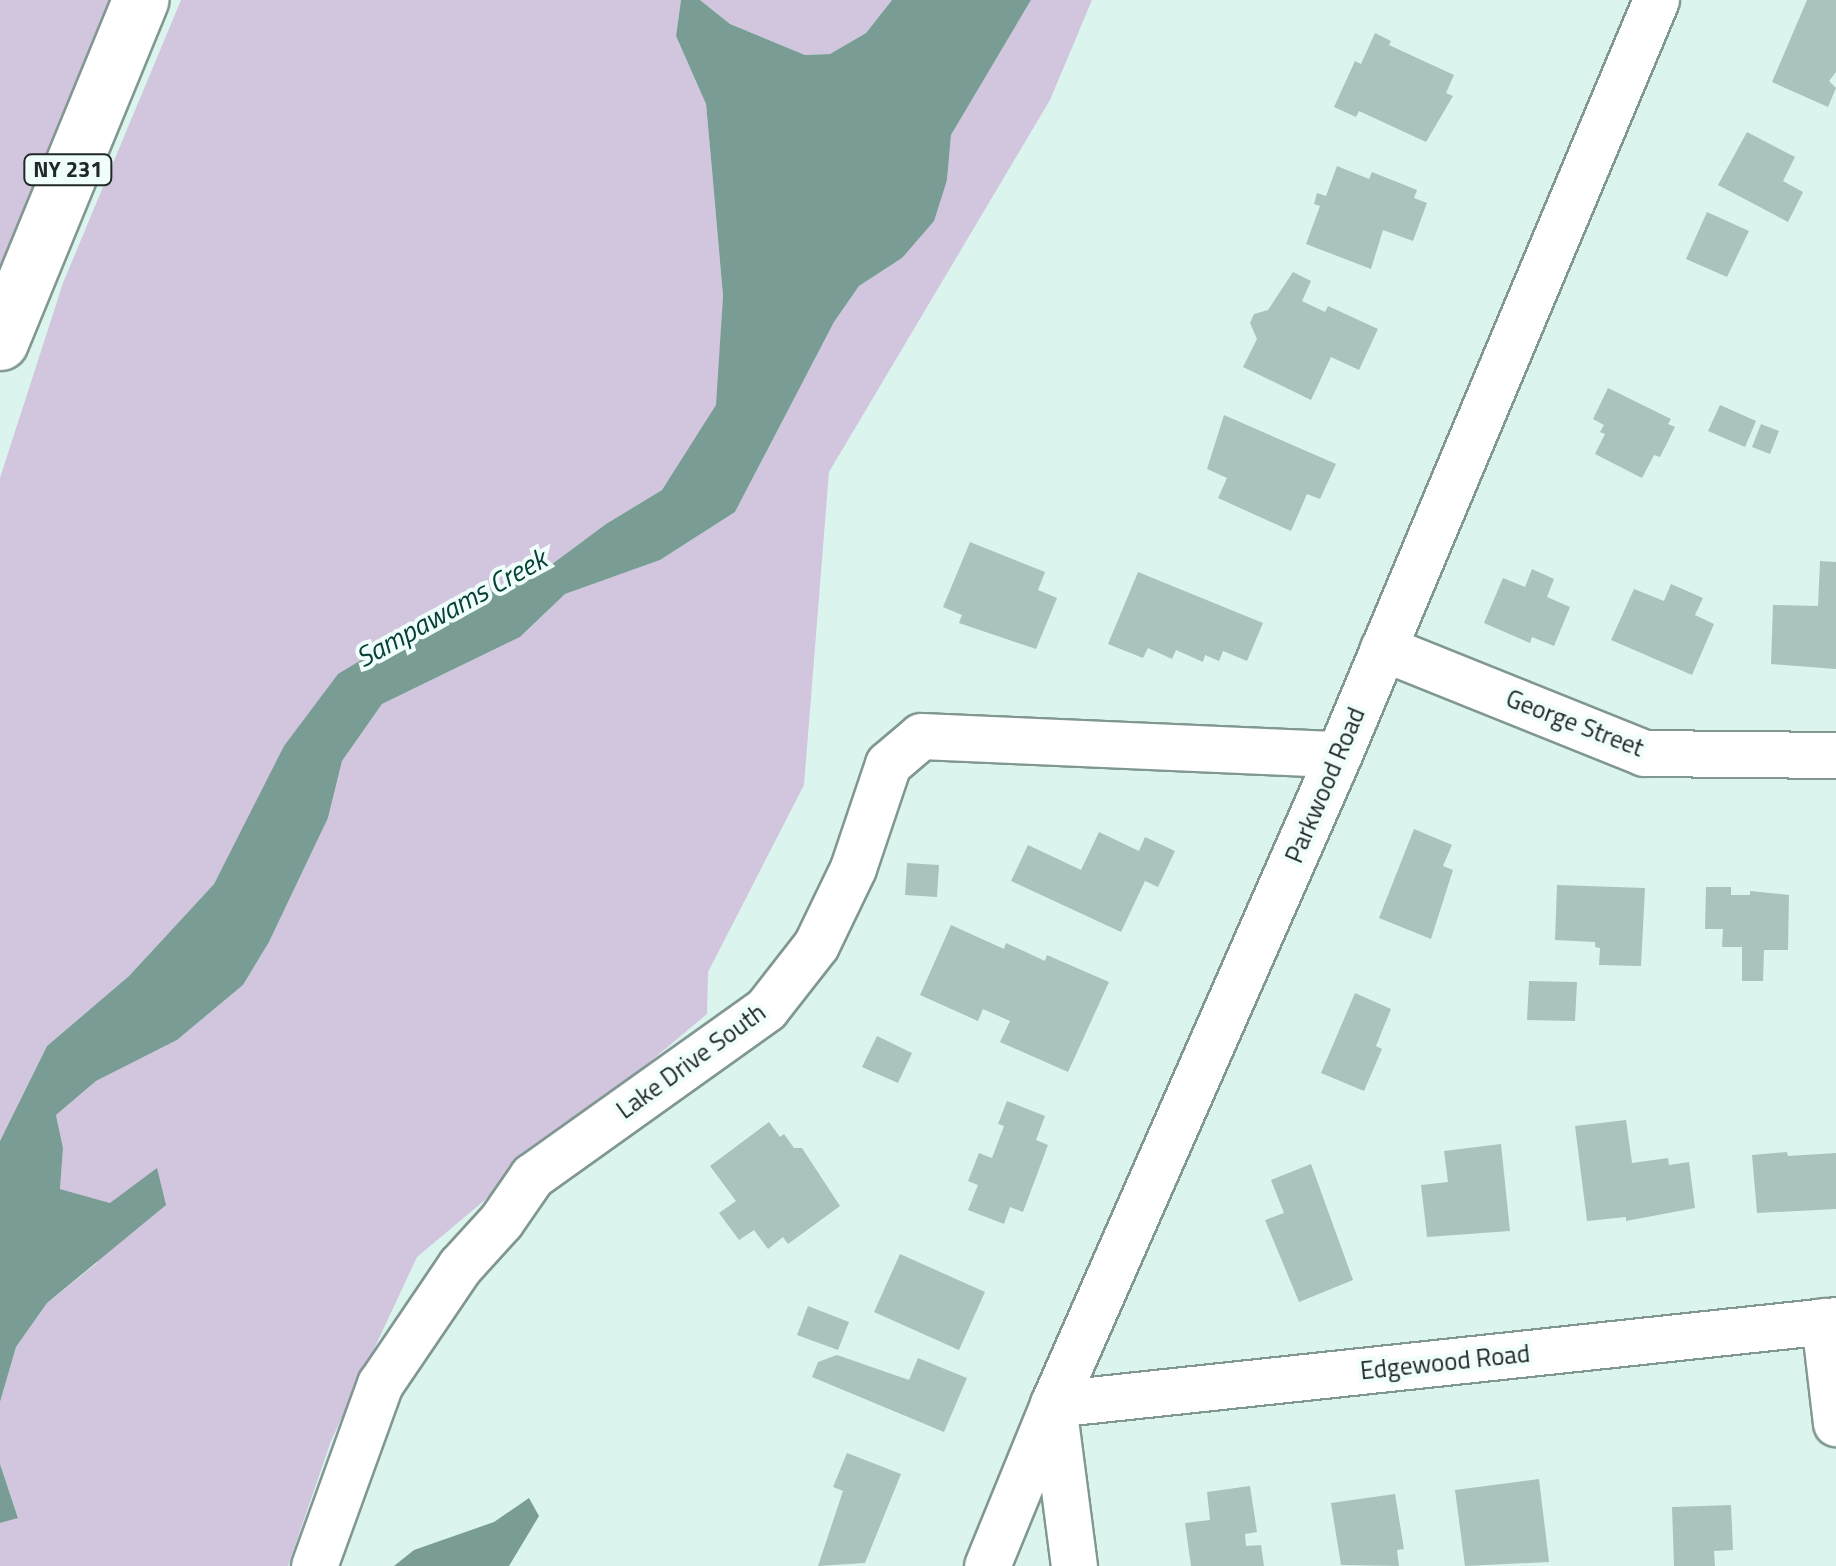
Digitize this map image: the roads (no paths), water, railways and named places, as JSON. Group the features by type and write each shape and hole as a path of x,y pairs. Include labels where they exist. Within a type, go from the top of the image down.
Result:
{"main road":[{"name":"NY 231","path":"0,342 140,0"}],"street":[{"name":"Parkwood Road","path":"987,1566 1053,1404 1340,754 1656,0"},
{"name":"George Street","path":"1383,648 1644,753 1836,755"},
{"name":"Lake Drive South","path":"314,1566 380,1384 460,1266 501,1221 532,1176 766,1009 816,945 853,868 888,764 921,736 1340,754"},
{"name":"Edgewood Road","path":"1053,1404 1830,1320"},
{"path":"1830,1320 1836,1423"},
{"path":"1053,1404 1074,1566"}],"water":[{"name":"Sampawams Creek","path":"681,0 700,0 730,24 805,55 830,54 866,33 892,0 1031,0 951,135 947,180 934,221 902,258 859,286 834,322 735,512 660,560 565,594 520,637 382,704 342,761 328,818 269,942 243,985 177,1040 96,1081 56,1115 63,1148 60,1189 110,1203 157,1168 166,1205 47,1303 16,1347 0,1402 0,1141 47,1046 129,976 214,884 284,746 338,674 444,610 540,573 606,524 662,490 716,405 723,296 706,104 676,36"},
{"path":"0,1464 18,1518 0,1523"},
{"path":"529,1498 539,1516 509,1566 394,1566 414,1550 494,1522"}]}
